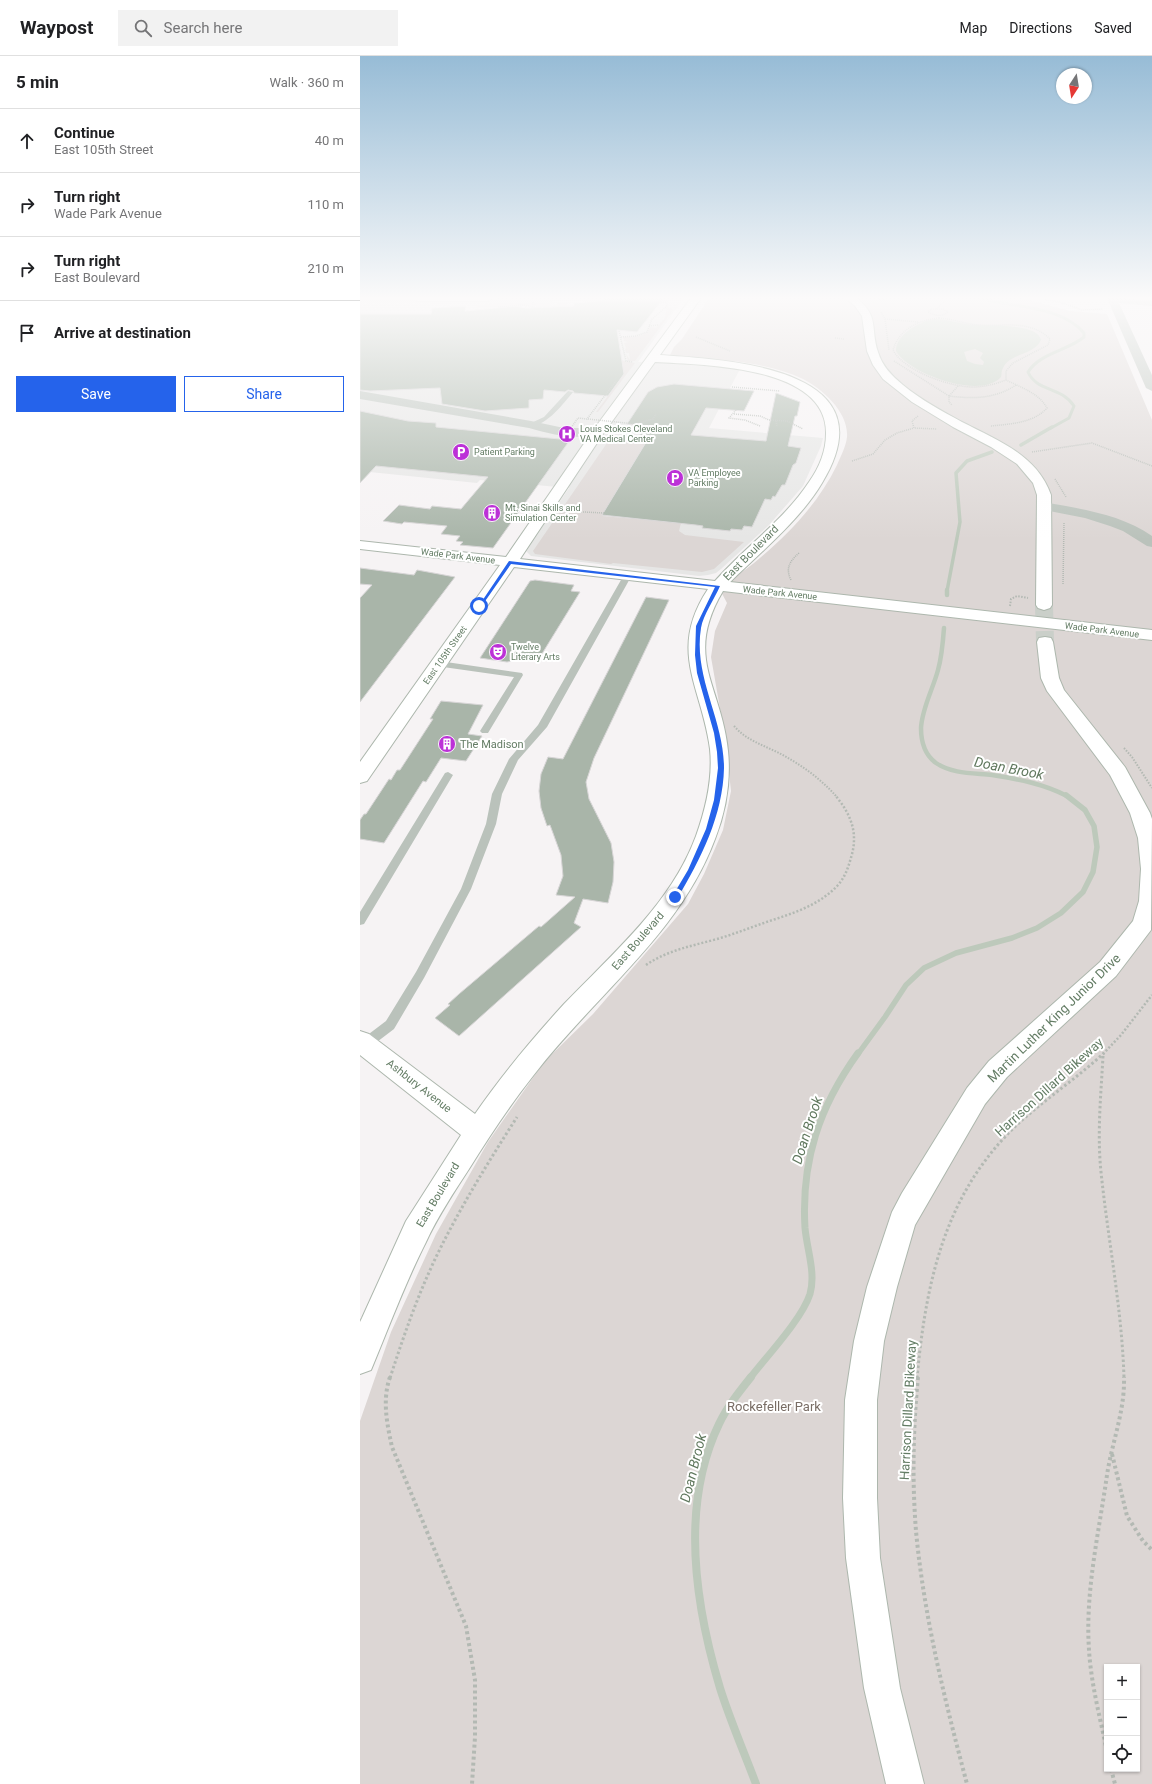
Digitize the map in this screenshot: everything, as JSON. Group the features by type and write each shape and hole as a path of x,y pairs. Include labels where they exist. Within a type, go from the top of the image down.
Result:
{"main road":[{"name":"East 105th Street","path":"360,776 510,562 598,432 637,379"},
{"name":"East Boulevard","path":"360,1359 412,1239 478,1132 535,1054 656,921 675,897 691,870 709,829 716,800 721,768 717,733 699,673 697,655 699,626 718,586 800,503 820,477 828,460 833,439 832,421 827,410 814,394 796,382 788,379"},
{"path":"889,379 912,397 997,445 1018,459 1032,471 1041,483 1044,495 1044,605"},
{"name":"Wade Park Avenue","path":"360,545 1152,636"},
{"name":"Martin Luther King Junior Drive","path":"905,1784 882,1688 863,1558 860,1498 861,1400 869,1341 882,1287 902,1222 912,1202 976,1096 998,1069 1108,969 1143,924 1151,901 1152,869 1148,838 1140,813 1118,772 1056,691 1050,678 1045,642"},
{"name":"Ashbury Avenue","path":"362,1043 478,1132"}],"street":[{"path":"1148,379 1152,388"},
{"path":"360,395 531,425 556,432 598,432"},
{"path":"1044,506 1116,524 1135,532 1152,543"}],"lane":[{"path":"531,425 546,418 570,392"},
{"path":"362,1043 390,1025 420,975 466,889 491,824 497,794 514,759 542,727 628,576"},
{"path":"439,664 519,675 485,731"},
{"path":"360,921 448,775"}],"path":[{"path":"922,379 949,396 973,399 995,397 1007,392 1016,385"},
{"path":"937,379 958,386 982,387 1006,380 1042,400 1047,408 1038,415 1004,425"},
{"path":"587,419 616,381"},
{"path":"954,407 949,402 949,396 958,386"},
{"path":"732,387 784,392"},
{"path":"736,410 729,418 745,420 760,426"},
{"path":"563,439 578,418 634,424 653,419 656,414"},
{"path":"734,414 760,416 763,419 776,421 786,420 803,429"},
{"path":"914,428 912,421 920,415"},
{"path":"776,421 776,427"},
{"path":"634,424 651,435"},
{"path":"852,461 873,454 885,440 897,433 914,428 938,428"},
{"path":"1032,452 1092,443 1152,466"},
{"path":"1051,474 1060,486 1066,498 1066,502"},
{"path":"559,511 604,513"},
{"path":"1063,587 1065,547 1064,522"},
{"path":"795,585 787,575 786,569 799,553"},
{"path":"1010,608 1010,601 1013,597 1017,596 1029,599"},
{"path":"642,969 664,953 689,945 718,939 800,911 822,900 839,885 847,871 856,842 855,829 842,804 830,788 815,775 782,755 742,735 730,720"},
{"path":"1123,747 1132,757 1152,788"},
{"name":"Harrison Dillard Bikeway","path":"967,1784 948,1713 933,1645 921,1574 915,1509 914,1450 920,1346 937,1258 948,1227 970,1185 994,1150 1011,1130 1040,1104 1103,1055 1152,995"},
{"path":"1103,1055 1100,1140 1101,1171 1122,1339 1124,1382 1122,1416 1111,1451 1090,1600 1089,1624 1092,1676 1104,1736"},
{"path":"472,1784 475,1737 475,1680 466,1626 392,1447 386,1417 387,1386 410,1317 438,1253 488,1163 520,1112"},
{"path":"1111,1451 1127,1516 1142,1541 1152,1550"},
{"path":"1112,1772 1115,1784"}],"shaded area":[{"name":"Louis Stokes Cleveland VA Medical Center","path":"360,379 735,379 709,428 823,438 821,446 803,486 769,525 716,573 699,576 531,556 526,551 569,488 480,480 477,483 360,471"},
{"path":"940,379 998,379 991,383 978,386 962,385"}],"green space":[{"path":"619,379 623,379 598,412 596,412"},
{"name":"Rockefeller Park","path":"802,379 1134,379 1152,420 1152,1784 360,1784 360,1421 391,1332 436,1234 488,1142 544,1062 593,1014 688,904 704,874 723,830 731,791 725,737 711,657 715,631 727,603 718,586 754,563 790,530 821,493 837,465 847,437 847,428 844,419 833,403 826,395 811,383"},
{"path":"634,435 640,436 635,443 645,444 602,516 681,523 679,531 685,535 744,542 714,569 702,572 611,564 535,554 533,551 607,443 620,437"}],"building":[{"path":"360,379 621,379 608,396 574,393 573,391 568,390 565,392 544,390 543,399 529,400 529,408 485,411 442,404 440,388 370,391 360,390"},
{"path":"674,384 754,391 744,411 706,408 691,435 766,441 776,393 800,402 788,446 801,448 796,463 793,465 785,485 782,485 775,497 773,496 771,500 765,499 752,527 744,526 742,530 731,529 730,531 702,528 703,526 696,525 602,515 645,444 634,443 646,426 627,424 648,392 657,387"},
{"name":"Patient Parking","path":"360,411 408,421 436,423 436,427 570,440 493,548 460,545 463,542 456,541 460,536 441,534 447,526 404,522 402,524 383,521 399,505 430,509 432,506 461,509 488,477 376,466 360,483"},
{"path":"360,568 414,575 417,570 455,577 360,702 360,598 372,585 360,584"},
{"path":"535,580 574,585 571,591 580,592 540,657 516,654 512,661 507,662 480,658 530,581"},
{"path":"646,597 669,600 594,758 586,782 589,799 611,843 614,862 613,882 608,903 583,899 574,923 581,927 459,1036 435,1018 450,1005 448,1004 459,994 539,926 541,927 575,897 556,895 563,876 561,855 550,825 547,826 541,808 539,791 541,774 548,757 563,759"},
{"path":"441,701 483,705 468,734 482,736 466,761 441,758 426,782 423,781 384,843 360,839 360,820 364,814 366,814 389,779 391,780 397,770 400,770 433,719 430,719"}],"waterway":[{"name":"Doan Brook","path":"1033,379 1037,383 1063,395 1074,406 1069,418 1051,428"},
{"name":"Doan Brook","path":"1021,445 1052,427"},
{"name":"Doan Brook","path":"947,591 960,522 956,473 967,461 992,452"},
{"name":"Doan Brook","path":"944,628 939,665 922,721 922,738 926,752 932,760 942,767 956,771 1021,780 1049,788 1067,796"},
{"name":"Doan Brook","path":"858,1054 906,985 924,968 956,953 1012,938 1037,928 1061,913 1083,892 1093,872 1097,847 1094,826 1085,810 1066,795"},
{"name":"Doan Brook","path":"750,1378 800,1315 810,1294 812,1286 812,1270 805,1228 806,1180 810,1157 815,1136 823,1114 844,1073 858,1053"},
{"name":"Doan Brook","path":"751,1377 722,1418 707,1455 699,1488 696,1521 696,1555 698,1589 711,1656 724,1700 756,1784"}],"tunnel":[{"path":"1044,605 1045,642"}],"place":[{"name":"Louis Stokes Cleveland VA Medical Center","path":"567,434"},
{"name":"Patient Parking","path":"461,452"},
{"name":"VA Employee Parking","path":"675,478"},
{"name":"Mt. Sinai Skills and Simulation Center","path":"492,513"},
{"name":"Twelve Literary Arts","path":"498,652"},
{"name":"The Madison","path":"447,744"}],"route":[{"path":"479,606 510,562 718,586 699,626 697,655 699,673 717,733 721,768 716,800 709,829 691,870 675,897"}]}
